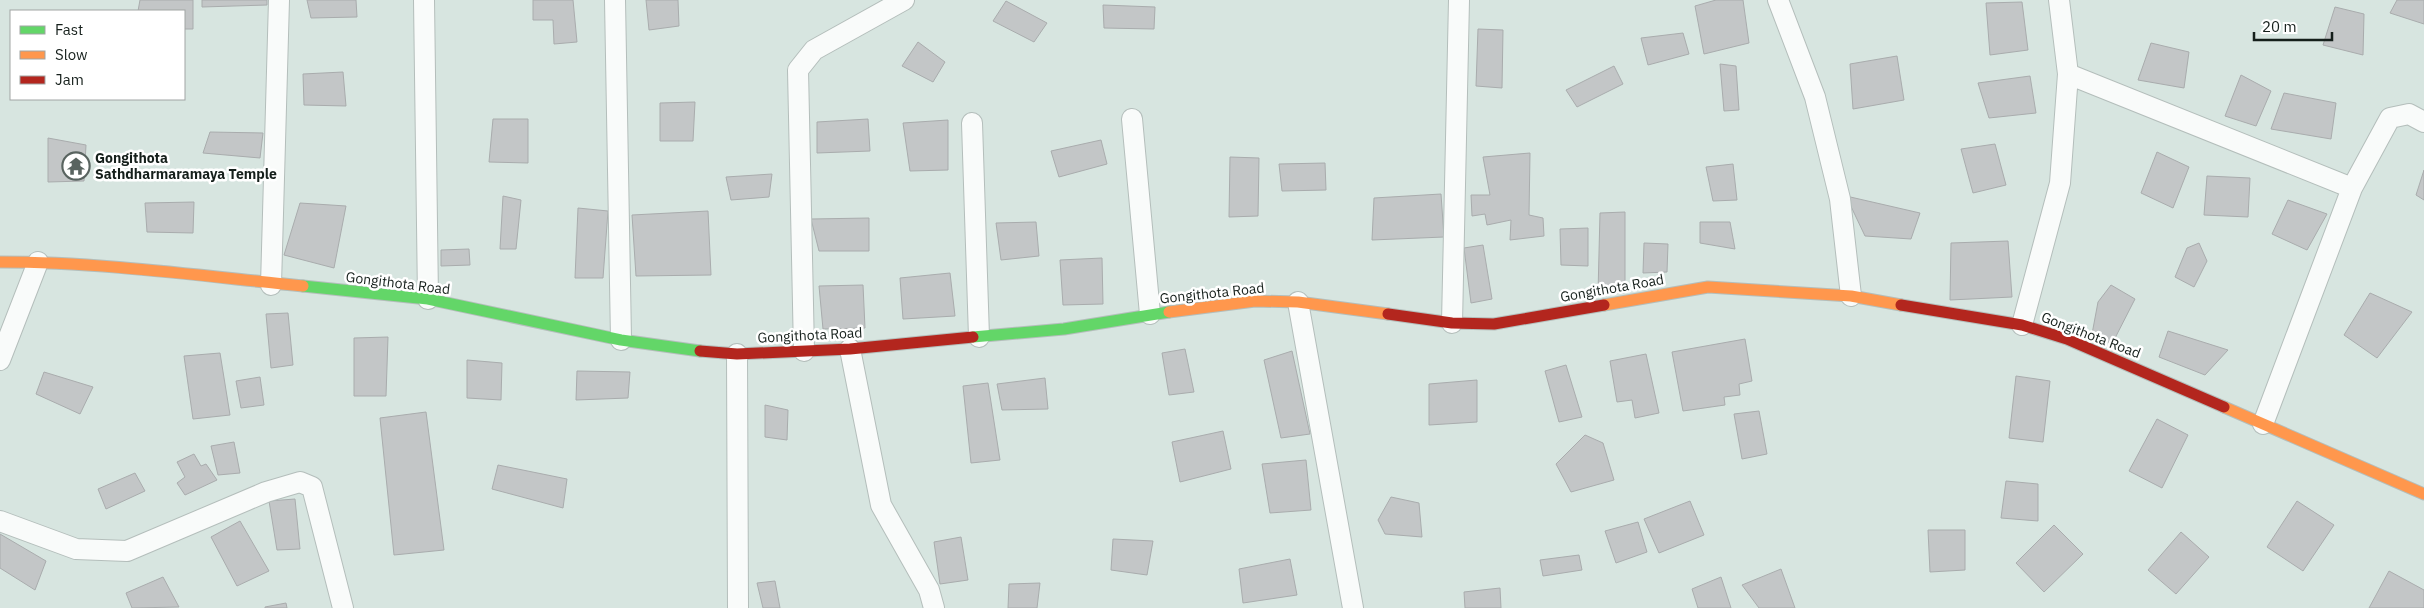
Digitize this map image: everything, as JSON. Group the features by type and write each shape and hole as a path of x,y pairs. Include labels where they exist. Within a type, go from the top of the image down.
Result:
{"street":[{"path":"271,285 279,0"},
{"path":"424,0 428,299"},
{"path":"615,0 621,340"},
{"path":"804,351 798,70 814,50 904,0"},
{"path":"1452,324 1458,0"},
{"path":"1778,0 1815,97 1840,199 1851,296"},
{"path":"2022,325 2060,183 2068,74 2059,0"},
{"path":"2068,74 2352,188"},
{"path":"2263,424 2352,188 2390,118 2409,114 2424,122"},
{"path":"1132,119 1150,314"},
{"path":"972,123 978,337"},
{"name":"Gongithota Road","path":"0,262 38,262 135,269 271,285 428,299 621,340 704,352 738,354 850,349 1064,329 1150,314 1255,301 1298,302 1452,324 1494,324 1708,287 1851,296 2022,325 2067,339 2424,494"},
{"path":"0,360 38,262"},
{"path":"1298,302 1354,608"},
{"path":"850,349 881,505 929,590 934,608"},
{"path":"738,354 738,608"},
{"path":"0,521 76,549 127,551 266,492 300,482 312,487 343,608"}],"building":[{"path":"140,0 193,0 193,29 185,29 185,10 138,10"},
{"path":"202,0 267,0 267,5 202,7"},
{"path":"307,0 356,0 357,17 311,18"},
{"path":"533,0 573,0 577,42 554,44 553,20 533,20"},
{"path":"646,0 678,0 679,26 649,30"},
{"path":"1716,0 1743,0 1749,43 1704,54 1695,6"},
{"path":"2397,0 2424,0 2424,24 2390,13"},
{"path":"1006,1 1047,23 1034,42 993,21"},
{"path":"2022,2 2028,50 1990,55 1986,3"},
{"path":"1103,5 1155,7 1154,29 1104,28"},
{"path":"2335,7 2364,14 2363,55 2323,45"},
{"path":"1478,29 1503,30 1502,88 1476,86"},
{"path":"1683,33 1689,54 1648,65 1641,38"},
{"path":"918,42 945,62 933,82 902,66"},
{"path":"2151,43 2189,52 2184,88 2138,80"},
{"path":"1897,56 1904,100 1853,109 1850,64"},
{"path":"1720,64 1736,66 1739,110 1724,111"},
{"path":"1614,66 1623,84 1577,107 1566,90"},
{"path":"343,72 346,106 304,105 303,74"},
{"path":"2241,75 2271,91 2256,126 2225,116"},
{"path":"2030,76 2036,113 1989,118 1978,83"},
{"path":"2284,93 2336,103 2331,139 2271,129"},
{"path":"695,102 693,141 660,141 660,103"},
{"path":"493,119 528,119 528,163 489,162"},
{"path":"868,119 870,151 817,153 817,122"},
{"path":"948,120 948,170 910,171 903,123"},
{"path":"210,132 263,133 260,158 203,153"},
{"path":"48,138 86,145 84,181 48,182"},
{"path":"1101,140 1107,164 1059,177 1051,151"},
{"path":"1995,144 2006,185 1973,193 1961,149"},
{"path":"2157,152 2189,167 2173,208 2141,193"},
{"path":"1530,153 1529,215 1543,218 1544,236 1510,240 1511,220 1487,225 1485,214 1472,216 1471,195 1490,195 1483,157"},
{"path":"1230,157 1259,158 1258,216 1229,217"},
{"path":"1325,163 1326,190 1282,191 1279,164"},
{"path":"1733,164 1737,200 1713,201 1706,167"},
{"path":"2424,170 2424,200 2416,195"},
{"path":"772,174 769,197 731,200 726,177"},
{"path":"2207,176 2250,178 2248,217 2204,215"},
{"path":"1441,194 1444,237 1372,240 1374,198"},
{"path":"503,196 521,200 516,249 500,249"},
{"path":"1846,196 1920,213 1911,239 1865,236"},
{"path":"2288,200 2327,214 2307,250 2272,234"},
{"path":"194,202 193,233 147,232 145,203"},
{"path":"300,203 346,206 334,268 284,255"},
{"path":"578,208 608,211 603,278 575,278"},
{"path":"708,211 711,275 636,276 632,215"},
{"path":"1625,212 1625,293 1598,293 1600,213"},
{"path":"869,218 869,251 819,251 811,219"},
{"path":"1036,222 1039,256 1001,260 996,223"},
{"path":"1700,222 1730,222 1735,249 1700,243"},
{"path":"1588,228 1588,266 1561,265 1560,229"},
{"path":"2008,241 2012,297 1950,300 1951,243"},
{"path":"1644,243 1668,244 1667,272 1643,273"},
{"path":"2199,243 2207,261 2194,287 2175,277 2187,248"},
{"path":"1483,245 1492,299 1471,303 1464,248"},
{"path":"469,249 470,265 441,266 441,250"},
{"path":"1102,258 1103,304 1063,305 1060,260"},
{"path":"950,273 955,316 903,319 900,278"},
{"path":"863,285 865,328 823,329 819,286"},
{"path":"2111,285 2135,299 2112,344 2092,334 2098,302"},
{"path":"2370,293 2412,312 2377,358 2344,335"},
{"path":"288,313 293,365 271,368 266,314"},
{"path":"2168,331 2228,350 2205,375 2159,357"},
{"path":"388,337 386,396 354,396 354,338"},
{"path":"1745,339 1752,381 1739,384 1740,395 1724,397 1725,405 1683,411 1672,352"},
{"path":"1185,349 1194,392 1169,395 1162,353"},
{"path":"1292,351 1310,434 1281,438 1264,360"},
{"path":"220,353 230,415 193,419 184,356"},
{"path":"1646,354 1659,413 1635,418 1632,400 1617,402 1610,361"},
{"path":"467,360 502,363 501,400 467,398"},
{"path":"1566,365 1582,417 1559,422 1545,371"},
{"path":"577,371 630,372 628,398 576,400"},
{"path":"44,372 93,387 80,414 36,394"},
{"path":"2016,376 2050,381 2043,442 2009,438"},
{"path":"260,377 264,405 241,408 236,381"},
{"path":"1045,378 1048,409 1002,410 997,384"},
{"path":"1477,380 1477,422 1429,425 1429,384"},
{"path":"988,383 1000,460 971,463 963,386"},
{"path":"765,405 788,410 787,440 765,437"},
{"path":"1759,411 1767,454 1742,459 1734,414"},
{"path":"426,412 444,550 394,555 380,418"},
{"path":"2157,419 2188,435 2162,488 2129,471"},
{"path":"1223,431 1231,469 1180,482 1172,442"},
{"path":"1585,435 1603,443 1614,480 1571,492 1556,464"},
{"path":"234,442 240,473 218,475 211,446"},
{"path":"194,454 201,466 206,464 217,480 185,495 177,483 185,477 177,462"},
{"path":"1306,460 1311,510 1270,513 1262,464"},
{"path":"498,465 567,479 563,508 492,489"},
{"path":"135,473 145,491 106,509 98,489"},
{"path":"2006,481 2038,484 2038,521 2001,518"},
{"path":"1391,497 1419,503 1422,537 1385,534 1378,520"},
{"path":"295,499 300,549 277,550 269,501"},
{"path":"1690,501 1704,535 1659,553 1644,519"},
{"path":"2297,501 2334,525 2303,571 2267,547"},
{"path":"240,521 269,571 237,586 211,537"},
{"path":"1638,522 1647,552 1616,563 1605,531"},
{"path":"2054,525 2083,554 2044,592 2016,563"},
{"path":"1928,530 1965,530 1965,570 1930,572"},
{"path":"2181,532 2209,557 2176,594 2148,570"},
{"path":"0,534 46,561 35,590 0,568"},
{"path":"961,537 968,580 940,584 934,542"},
{"path":"1113,539 1153,541 1147,575 1111,570"},
{"path":"1579,555 1582,570 1543,576 1540,560"},
{"path":"1290,559 1297,595 1243,603 1239,569"},
{"path":"1781,569 1795,608 1759,608 1742,585"},
{"path":"2389,571 2424,590 2424,608 2369,608"},
{"path":"163,577 179,607 132,608 126,593"},
{"path":"1721,577 1731,608 1698,608 1692,589"},
{"path":"775,581 780,608 763,608 757,583"},
{"path":"1040,583 1037,608 1008,608 1009,584"},
{"path":"1500,588 1501,608 1465,608 1464,592"},
{"path":"286,603 287,608 265,608 265,607"}],"traffic: fast":[{"path":"303,286 428,299 621,340 700,351"},
{"path":"973,337 1064,329 1169,312"}],"traffic: slow":[{"path":"0,262 114,267 303,286"},
{"path":"1604,305 1708,287 1851,296 1901,305"},
{"path":"1169,312 1255,301 1298,302 1388,314"},
{"path":"2224,407 2424,494"}],"traffic: jam":[{"path":"1388,314 1452,323 1494,324 1604,305"},
{"path":"1901,305 2022,325 2067,339 2224,407"},
{"path":"700,351 737,354 850,349 973,337"}],"place":[{"name":"Gongithota Sathdharmaramaya Temple","path":"76,166"}]}
